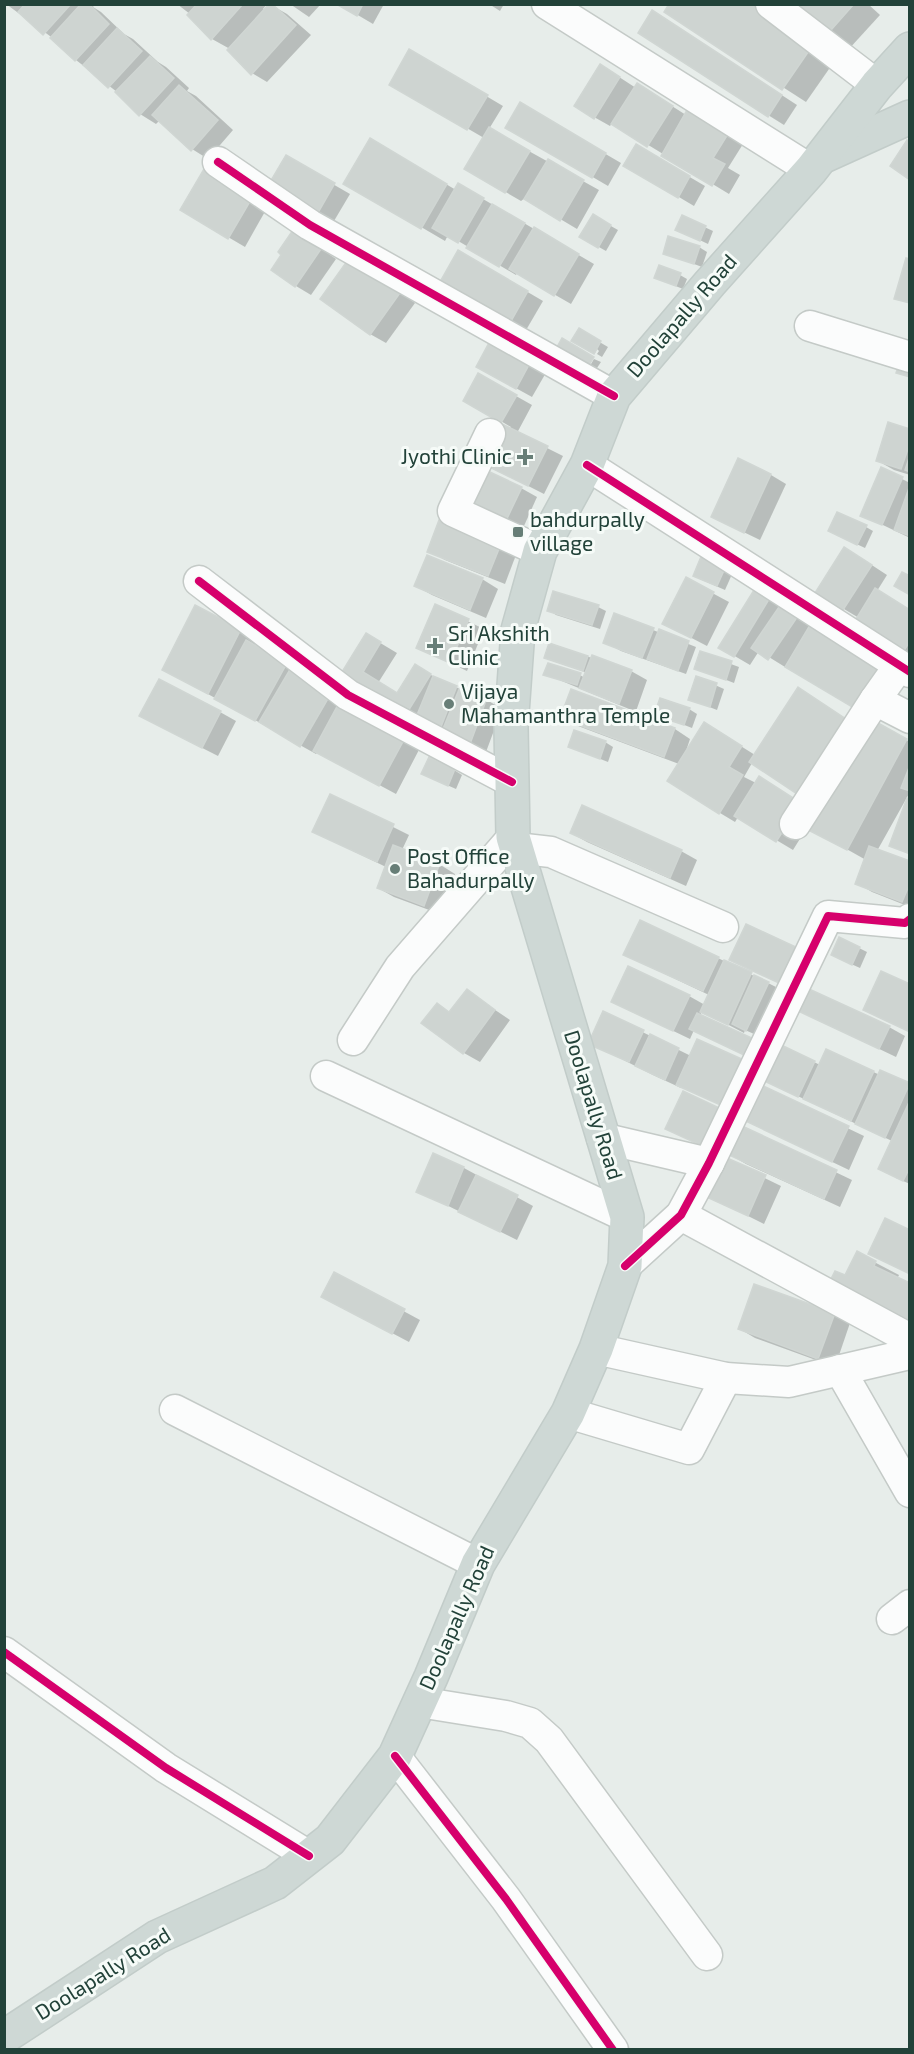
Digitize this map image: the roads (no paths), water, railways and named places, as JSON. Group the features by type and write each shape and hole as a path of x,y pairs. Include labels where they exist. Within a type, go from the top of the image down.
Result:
{"main road":[{"name":"Doolapally Road","path":"4,2037 157,1937 275,1883 330,1840 395,1756 478,1564 568,1413 596,1349 625,1266 627,1217 515,843 511,727 518,630 540,551 587,465 614,396 816,164 877,85 909,49"},
{"path":"816,164 909,117"}],"street":[{"path":"547,4 816,164"},
{"path":"771,4 877,85"},
{"path":"218,162 310,225 614,396"},
{"path":"810,327 909,357"},
{"path":"490,434 453,511 540,551"},
{"path":"587,465 904,669 875,699 795,824"},
{"path":"199,581 348,694 512,782"},
{"path":"875,699 909,718"},
{"path":"353,1040 400,967 515,843 552,852 723,927"},
{"path":"625,1266 681,1215 709,1163 828,916 905,923 909,919"},
{"path":"326,1076 627,1217"},
{"path":"602,1138 709,1163"},
{"path":"681,1215 909,1339"},
{"path":"596,1349 726,1378 789,1382 909,1354"},
{"path":"840,1370 909,1492"},
{"path":"568,1413 690,1449 726,1378"},
{"path":"175,1410 478,1564"},
{"path":"4,1652 166,1768 309,1856"},
{"path":"419,1702 506,1716 530,1723 549,1740 707,1954"},
{"path":"395,1756 506,1899 613,2049"}],"place":[{"name":"Jyothi Clinic","path":"525,457"},
{"name":"bahdurpally village","path":"518,532"},
{"name":"Sri Akshith Clinic","path":"435,646"},
{"name":"Vijaya Mahamanthra Temple","path":"449,704"},
{"name":"Post Office Bahadurpally","path":"395,869"}]}
